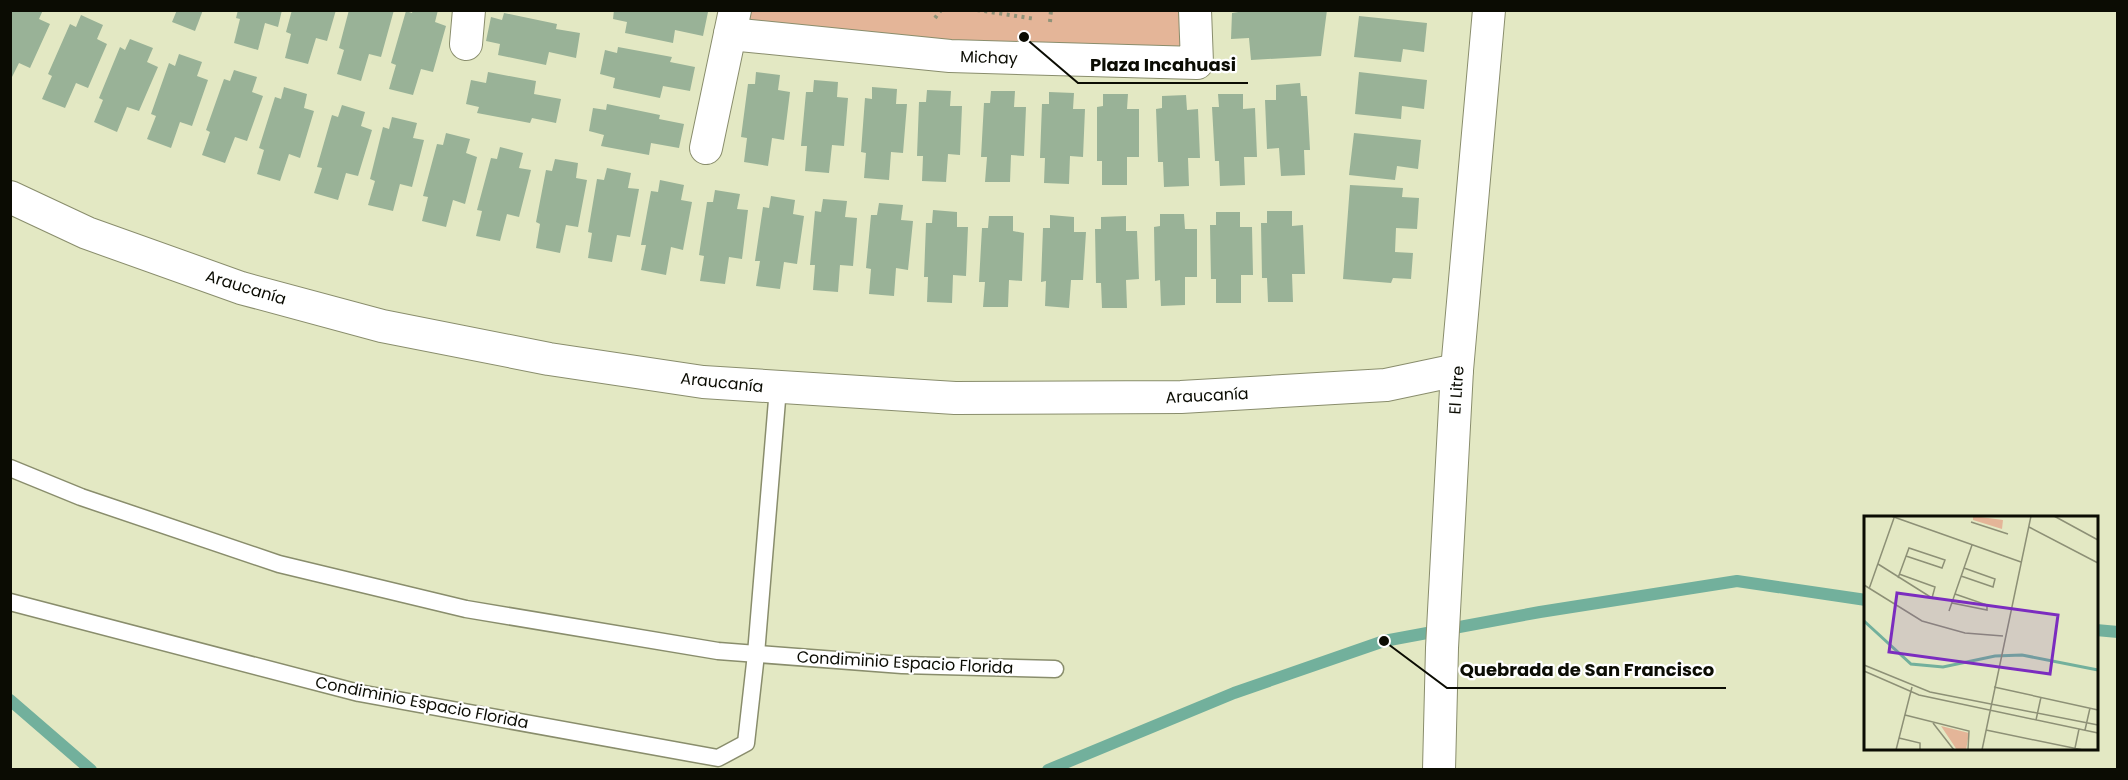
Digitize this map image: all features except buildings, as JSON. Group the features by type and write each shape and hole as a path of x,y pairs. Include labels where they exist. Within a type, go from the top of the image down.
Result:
{"street":[{"path":"466,44 470,10"},
{"name":"Michay","path":"706,148 732,22 950,56 1197,63 1195,10"},
{"name":"El Litre","path":"1439,770 1442,648 1457,369 1489,10"},
{"name":"Araucanía","path":"10,197 87,233 241,288 382,326 549,359 703,382 955,398 1181,397 1386,385 1457,369"}],"lane":[{"name":"Condiminio Espacio Florida","path":"10,602 359,693 718,758 746,743 756,654 778,388"},
{"name":"Condiminio Espacio Florida","path":"10,468 81,496 279,564 466,609 718,651 902,665 1055,669"}],"path":[{"path":"937,16 941,10"},
{"path":"977,10 1050,21"}],"shaded area":[{"path":"745,10 1178,10 1182,26 1180,48 969,47 742,24"}],"waterway":[{"path":"1048,770 1234,693 1384,641 1540,612 1737,581 1864,600"},
{"path":"2098,630 2118,632"},
{"path":"10,700 91,770"}],"place":[{"name":"Plaza Incahuasi","path":"1024,37"},
{"name":"Quebrada de San Francisco","path":"1384,641"}]}
